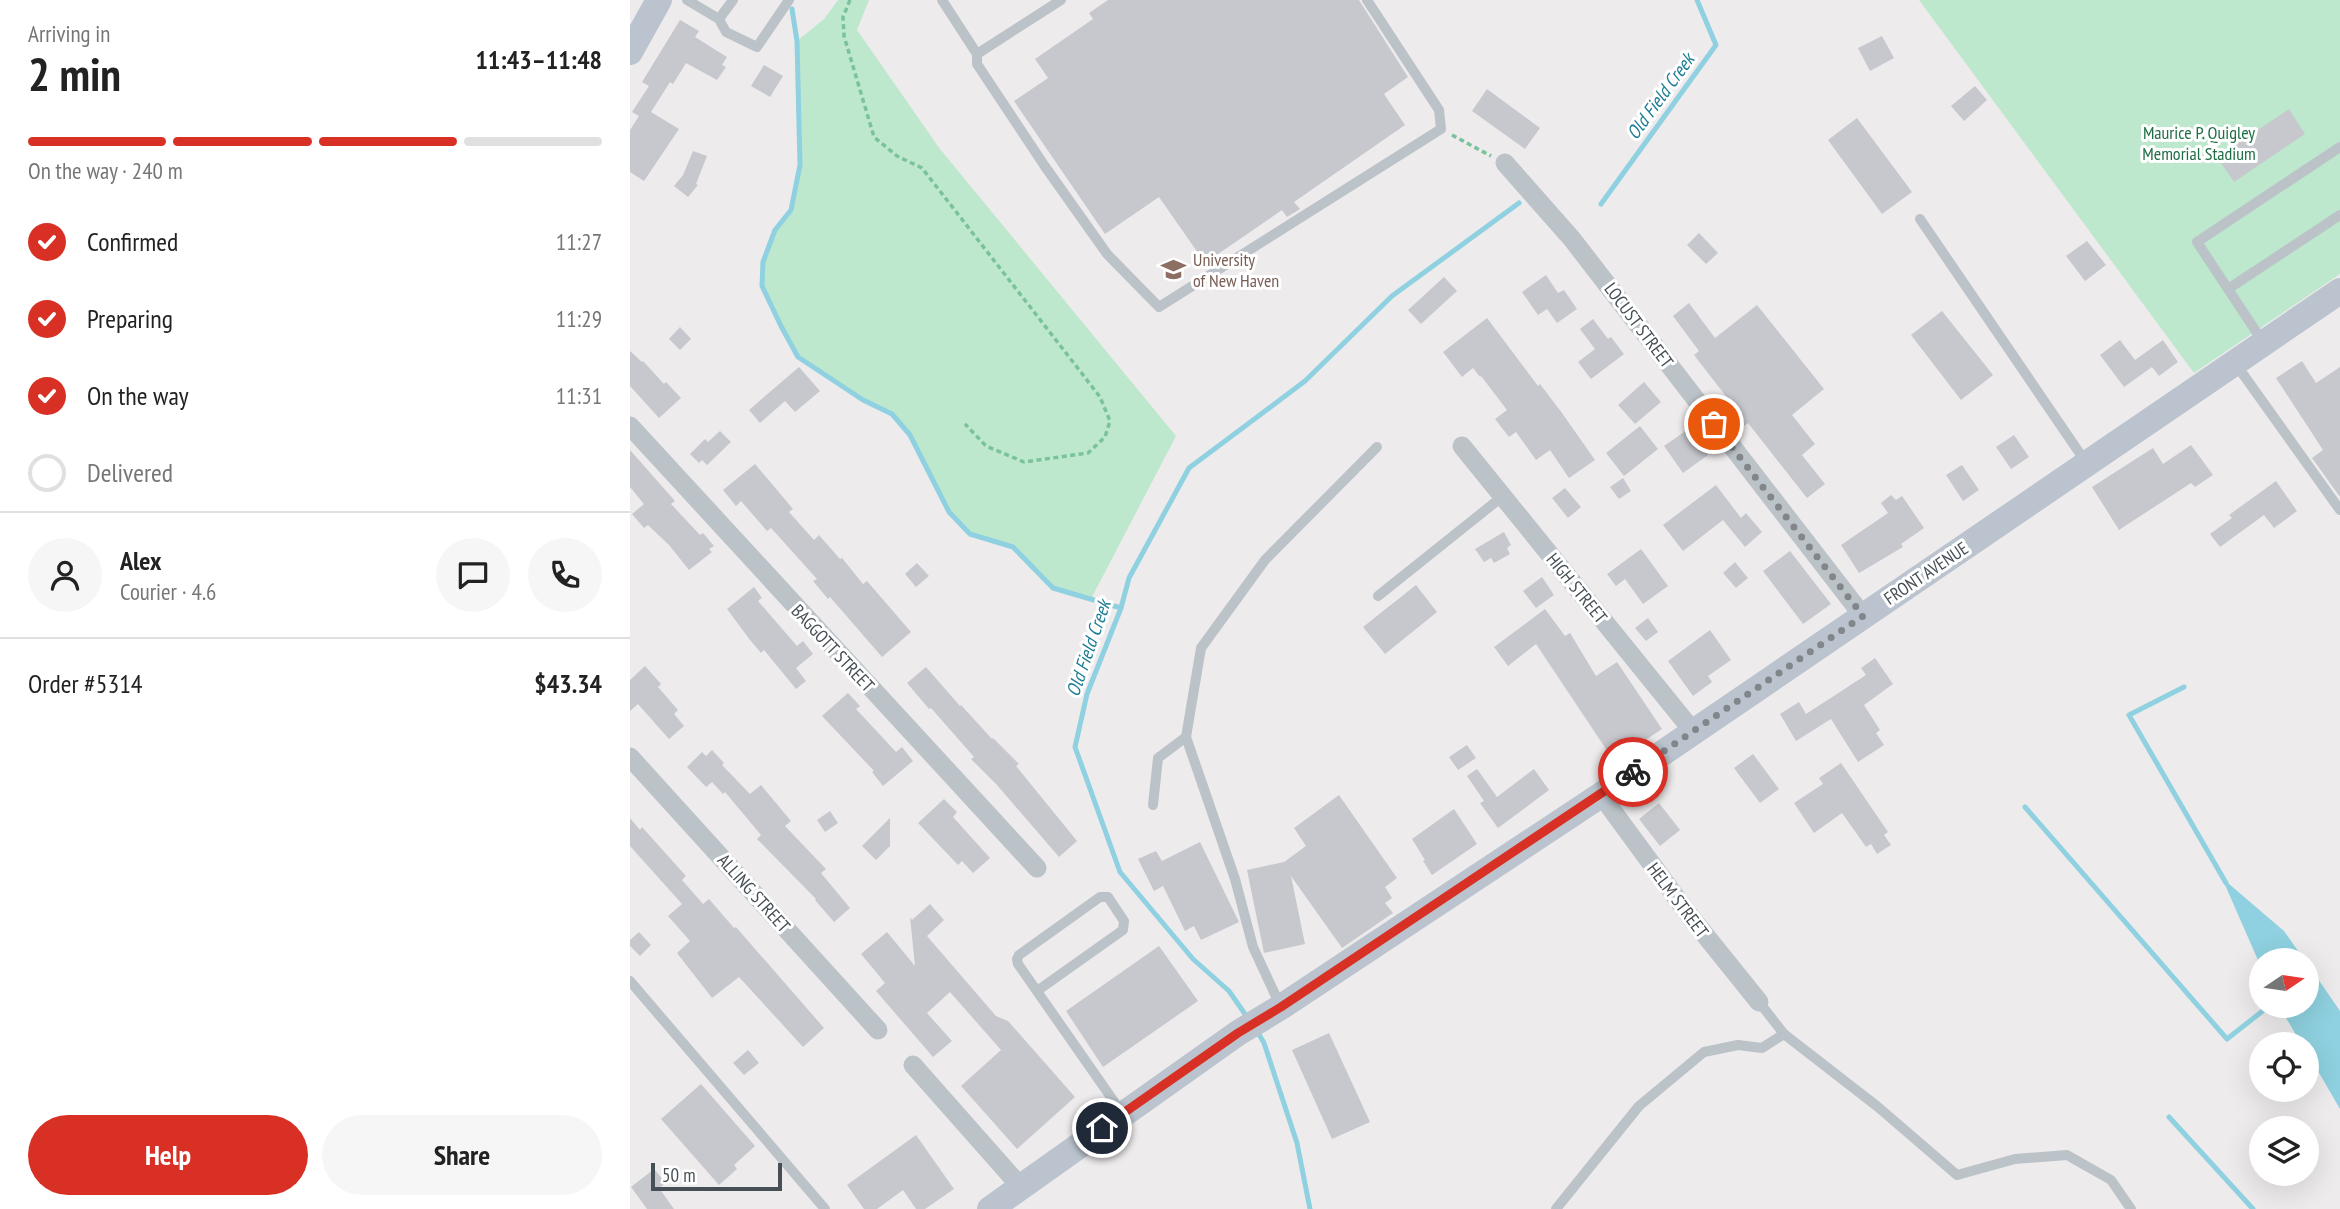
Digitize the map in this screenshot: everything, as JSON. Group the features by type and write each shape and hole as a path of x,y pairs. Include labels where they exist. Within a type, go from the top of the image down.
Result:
{"street":[{"path":"630,52 659,0"},
{"name":"LOCUST STREET","path":"1505,163 1572,239 1863,616"},
{"name":"FRONT AVENUE","path":"990,1209 1238,1033 1601,795 1692,730 2340,290"},
{"name":"BAGGOTT STREET","path":"630,426 1037,868"},
{"name":"HIGH STREET","path":"1462,446 1692,730"},
{"name":"ALLING STREET","path":"630,757 878,1030"},
{"name":"HELM STREET","path":"1601,795 1689,915 1759,1002"},
{"path":"913,1065 1020,1186"}],"lane":[{"path":"687,0 719,19 726,32 757,47 789,0"},
{"path":"719,19 733,0"},
{"path":"942,0 976,54 977,64 1044,165 1107,254 1159,307 1441,129 1438,110 1367,0"},
{"path":"976,54 1061,0"},
{"path":"2263,343 2197,242 2340,147"},
{"path":"2228,289 2340,215"},
{"path":"1920,219 2087,464"},
{"path":"2234,363 2340,509"},
{"path":"1271,1013 1235,878 1186,737 1201,648 1265,560 1377,447"},
{"path":"1378,596 1503,496"},
{"path":"1153,805 1158,758 1186,737"},
{"path":"1037,991 1124,929 1124,921 1108,897 1100,897 1017,956 1018,964 1122,1113"},
{"path":"630,981 825,1209"},
{"path":"1759,1002 1784,1034 1878,1107 1957,1174 2015,1159 2067,1154 2111,1180 2132,1209"},
{"path":"1556,1209 1639,1106 1704,1052 1738,1045 1762,1048 1784,1034"}],"path":[{"path":"850,0 843,17 844,36 874,137 897,156 922,168 1100,397 1110,421 1105,437 1088,453 1024,462 986,446 965,424"},
{"path":"1441,129 1505,163"}],"green space":[{"path":"838,0 869,0 857,30 940,149 1176,436 1091,599 1053,588 1013,547 970,534 949,512 910,435 892,414 863,400 798,357 762,286 763,262 775,230 791,210 800,165 797,41 824,19"},
{"name":"Maurice P. Quigley Memorial Stadium","path":"1919,0 2340,0 2340,274 2194,373"}],"water":[{"path":"2222,878 2284,931 2296,948 2253,948"},
{"path":"2319,980 2340,1011 2340,1109 2319,1073 2319,1032 2294,1032 2286,1018 2319,1018"}],"building":[{"path":"1108,0 1359,0 1408,77 1384,94 1405,125 1294,202 1300,209 1287,217 1282,210 1205,263 1159,197 1105,234 1014,101 1048,78 1035,59 1093,19 1089,13"},
{"path":"680,20 699,31 695,37 727,57 722,65 726,67 717,80 686,63 673,84 670,82 651,112 679,129 644,181 630,172 630,130 639,116 632,112 649,86 642,82"},
{"path":"1882,36 1894,58 1870,71 1858,48"},
{"path":"764,65 783,76 770,97 751,86"},
{"path":"1975,86 1987,100 1964,121 1951,106"},
{"path":"1487,89 1540,128 1525,149 1472,111"},
{"path":"2289,109 2305,134 2234,182 2217,157"},
{"path":"1857,118 1912,192 1882,214 1828,140"},
{"path":"693,151 707,156 696,184 698,185 688,197 674,186 683,175"},
{"path":"1699,233 1718,253 1706,264 1687,245"},
{"path":"2087,241 2106,265 2085,281 2066,256"},
{"path":"1546,275 1558,293 1564,290 1577,309 1557,323 1547,309 1538,315 1522,292"},
{"path":"1444,277 1457,291 1421,324 1408,310"},
{"path":"1689,303 1715,338 1757,305 1824,389 1792,415 1815,444 1802,455 1825,484 1807,498 1748,423 1740,429 1724,410 1732,404 1694,355 1699,351 1673,316"},
{"path":"1942,311 1993,375 1961,400 1911,335"},
{"path":"1487,318 1538,386 1540,384 1595,460 1569,478 1550,450 1536,460 1516,432 1509,437 1495,419 1507,410 1481,376 1473,368 1462,377 1443,352"},
{"path":"1593,319 1624,354 1591,379 1578,362 1595,349 1580,329"},
{"path":"680,327 691,339 680,350 669,339"},
{"path":"2120,340 2135,360 2163,340 2178,362 2159,376 2152,367 2124,387 2100,355"},
{"path":"630,351 681,398 659,418 630,386"},
{"path":"2302,361 2316,383 2340,367 2340,497 2312,458 2323,450 2276,378"},
{"path":"799,367 820,391 795,412 785,401 760,423 749,410"},
{"path":"1644,382 1661,402 1635,424 1618,405"},
{"path":"1640,426 1658,449 1624,476 1606,453"},
{"path":"1690,428 1708,455 1683,473 1664,446"},
{"path":"720,431 731,442 707,465 702,460 699,463 690,454 705,439 708,442"},
{"path":"2014,435 2029,457 2011,469 1996,447"},
{"path":"2191,445 2213,475 2195,487 2191,483 2119,530 2092,487 2153,448 2163,464"},
{"path":"630,450 675,501 671,504 714,546 709,549 712,552 689,570 669,545 648,525 644,528 632,514 644,504 630,487"},
{"path":"755,464 793,509 789,512 814,540 819,535 863,584 867,581 911,632 882,657 830,597 828,599 813,581 817,579 771,528 767,531 741,501 736,506 723,490"},
{"path":"1962,465 1979,490 1963,501 1946,475"},
{"path":"1623,478 1631,491 1619,499 1610,487"},
{"path":"2276,481 2297,511 2274,528 2264,515 2220,547 2210,534 2232,518 2229,515"},
{"path":"1716,485 1741,518 1746,513 1762,532 1745,547 1723,520 1683,551 1663,525"},
{"path":"1565,488 1581,507 1568,518 1552,498"},
{"path":"1891,495 1896,500 1902,496 1924,528 1901,544 1903,547 1859,573 1841,545 1888,513 1881,503"},
{"path":"1504,532 1511,545 1507,548 1510,554 1494,563 1491,558 1484,562 1475,549"},
{"path":"1641,549 1668,586 1643,604 1625,579 1616,586 1607,574"},
{"path":"1790,551 1831,604 1803,624 1763,571"},
{"path":"1735,562 1748,578 1736,588 1723,573"},
{"path":"917,563 929,576 916,587 905,574"},
{"path":"1542,577 1554,595 1536,608 1523,591"},
{"path":"1416,585 1437,612 1385,654 1363,627"},
{"path":"754,587 762,598 758,601 797,646 803,641 813,654 796,668 806,681 796,689 764,650 761,653 727,609"},
{"path":"1545,609 1565,636 1570,633 1596,676 1617,662 1662,729 1614,761 1536,644 1508,666 1494,647"},
{"path":"1648,618 1658,632 1646,641 1635,628"},
{"path":"1710,630 1731,660 1708,676 1712,682 1693,696 1668,661"},
{"path":"1875,658 1893,684 1864,705 1880,730 1876,733 1884,745 1858,762 1831,719 1796,741 1780,714 1799,702 1806,714 1866,675 1861,668"},
{"path":"645,666 661,684 658,687 678,710 674,714 684,726 669,739 638,704 630,711 630,680"},
{"path":"926,667 960,706 1019,764 1016,766 1077,841 1059,857 907,683"},
{"path":"848,693 860,706 856,709 896,752 902,747 913,761 883,786 872,772 874,771 822,716"},
{"path":"1467,745 1476,758 1458,770 1449,757"},
{"path":"712,750 724,763 722,765 750,794 761,785 791,821 785,826 826,869 821,873 850,908 834,922 816,899 757,839 761,835 725,792 723,794 712,782 706,787 687,767 702,752 706,756"},
{"path":"1753,754 1779,789 1760,803 1734,768"},
{"path":"1841,763 1888,832 1884,835 1891,845 1877,854 1871,844 1866,847 1842,813 1814,833 1794,803 1823,784 1819,778"},
{"path":"1477,769 1497,797 1534,769 1549,790 1498,828 1480,803 1484,801 1467,776"},
{"path":"1339,795 1397,878 1385,887 1392,898 1385,903 1393,913 1342,948 1291,876 1305,944 1264,953 1247,870 1284,862 1306,846 1294,828"},
{"path":"944,799 957,812 953,817 990,858 973,873 962,861 958,865 918,823"},
{"path":"1659,803 1680,830 1660,846 1639,819"},
{"path":"1454,809 1477,844 1432,875 1412,839"},
{"path":"830,811 838,823 825,832 817,820"},
{"path":"630,818 640,830 642,827 686,876 682,880 703,904 709,899 824,1028 803,1047 739,977 712,998 677,953 690,941 668,916 682,904 630,846"},
{"path":"890,818 890,846 876,860 862,846"},
{"path":"1200,842 1239,922 1201,940 1194,926 1185,931 1163,886 1154,891 1138,859 1156,851 1162,861"},
{"path":"930,904 944,920 927,936 996,1016 1008,1021 1075,1097 1017,1149 961,1086 1001,1050 950,992 927,1013 952,1041 933,1057 876,991 885,983 861,954 887,932 915,966 910,917 912,920"},
{"path":"639,932 651,945 640,956 630,946 630,940"},
{"path":"1159,946 1198,1001 1103,1067 1066,1011"},
{"path":"1329,1033 1370,1122 1332,1139 1292,1050"},
{"path":"748,1050 759,1063 744,1075 733,1063"},
{"path":"701,1084 755,1146 734,1165 737,1169 719,1185 661,1119"},
{"path":"916,1135 954,1189 925,1209 916,1209 903,1190 877,1209 864,1209 847,1185"},
{"path":"654,1169 666,1183 659,1188 674,1209 647,1209 631,1187"}],"waterway":[{"name":"Old Field Creek","path":"1601,204 1716,45 1697,0"},
{"path":"792,9 797,41 800,165 791,210 775,230 763,262 762,286 798,357 863,400 892,414 910,435 949,512 970,534 1013,547 1053,588 1121,608"},
{"name":"Old Field Creek","path":"1247,1017 1229,991 1193,959 1120,872 1075,747 1087,694 1121,608 1129,578 1189,468 1305,381 1392,296 1519,203"},
{"path":"2184,687 2129,715 2226,883"},
{"path":"2025,807 2227,1039 2254,1018"},
{"name":"Old Field Creek","path":"1257,1031 1264,1043 1297,1143 1310,1209"},
{"path":"2169,1117 2253,1209"}],"way so far":[{"path":"1633,772 1863,616 1714,424"}],"place":[{"name":"University of New Haven","path":"1173,269"}],"route":[{"path":"1102,1128 1238,1033 1633,772"}]}
